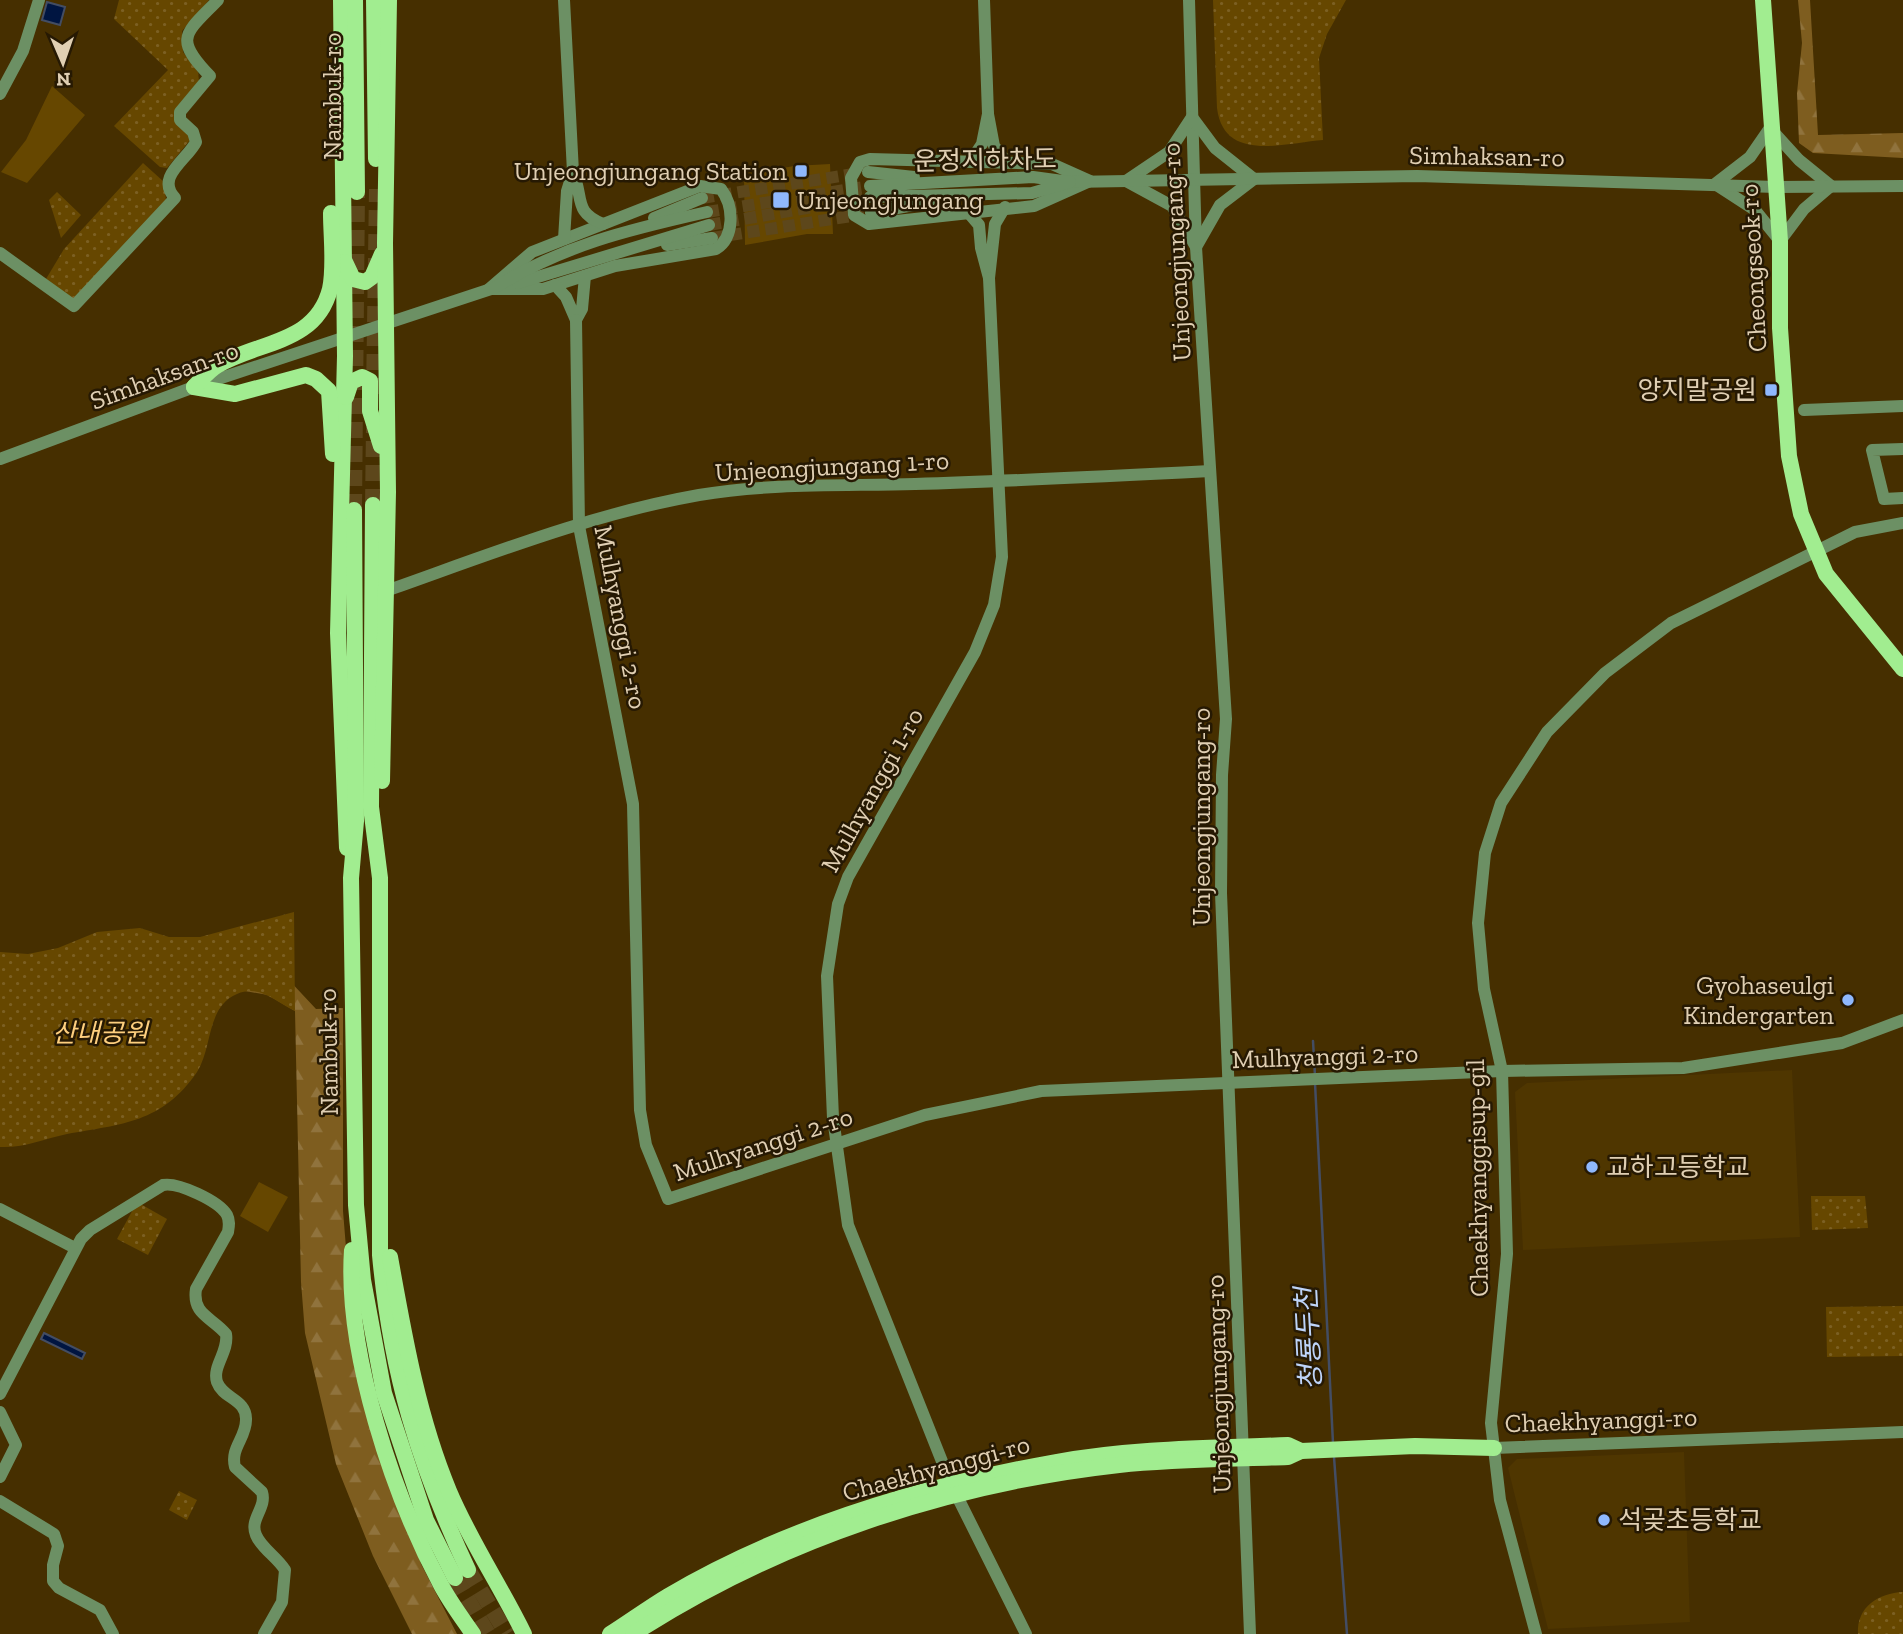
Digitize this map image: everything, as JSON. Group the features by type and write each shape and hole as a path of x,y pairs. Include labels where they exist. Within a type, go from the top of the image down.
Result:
{"main road":[{"path":"341,0 340,138 345,336 338,633 343,822 351,878"},
{"name":"Nambuk-ro","path":"355,0 357,192"},
{"name":"Nambuk-ro","path":"374,0 377,189"},
{"path":"380,878 388,480 385,243 389,0"},
{"name":"Cheongseok-ro","path":"1763,0 1780,241 1780,328 1789,456 1801,514 1814,551 1826,573 1903,669"},
{"path":"194,387 216,365 298,334 321,312 330,288 331,192 340,138"},
{"path":"343,256 353,279 365,282 380,262 385,243"},
{"path":"194,387 235,394 306,375 316,379 329,391 335,540 341,587"},
{"path":"344,401 351,382 362,377 370,381 370,411 388,480"},
{"name":"Nambuk-ro","path":"354,510 356,821 351,878 356,1205 365,1293 384,1393 426,1520 461,1574 400,1389 386,1316 380,1255 380,878 371,807 373,505"},
{"path":"356,1205 350,1279 367,1381 388,1459 425,1552 442,1587 473,1634"},
{"path":"381,1206 403,1331 426,1426 458,1512 520,1629"},
{"name":"Chaekhyanggi-ro","path":"610,1634 668,1596 798,1534 866,1508 954,1490 1081,1458 1244,1453 1288,1445 1301,1451 1371,1447 1493,1448"},
{"name":"Chaekhyanggi-ro","path":"633,1634 674,1608 788,1551 954,1490"}],"street":[{"path":"0,94 23,51 39,0"},
{"path":"0,253 74,306 175,198 170,191 171,172 196,142 193,132 180,120 180,113 210,76 189,54 188,30 218,0"},
{"path":"564,0 573,172 580,190 580,207 584,213 603,224"},
{"path":"984,0 988,114 994,146 1007,163"},
{"name":"Unjeongjungang-ro","path":"1189,0 1196,247 1226,719 1222,775 1221,893 1250,1634"},
{"path":"970,162 982,144 988,114"},
{"path":"1192,117 1221,155 1254,179 1220,205 1196,247 1171,206 1126,181 1168,152 1192,117"},
{"path":"1770,128 1798,160 1830,186 1804,209 1780,241 1755,210 1714,184 1750,157 1770,128"},
{"path":"870,159 1052,164 1090,181 1034,206 869,224 855,215 851,178 860,162 870,159"},
{"path":"564,239 567,191 573,172"},
{"path":"868,172 949,182"},
{"name":"Simhaksan-ro","path":"1070,181 1417,176 1776,187 1903,186"},
{"name":"운정지하차도","path":"1033,177 1070,181 1031,193 964,195 870,192 949,182 1033,177"},
{"path":"700,186 721,189 728,198 730,231 725,243 716,249 687,252 585,276 543,289 492,289 532,251 700,186"},
{"path":"871,213 964,195"},
{"path":"492,289 536,262 624,231 702,198"},
{"path":"989,278 995,224 1005,208"},
{"path":"968,212 979,225 981,248 989,278"},
{"path":"492,289 541,279 709,225 624,231"},
{"path":"576,320 582,309 585,276"},
{"name":"Mulhyanggi 1-ro","path":"989,278 1002,557 999,581 987,624 848,877 838,904 827,976 835,1144 854,1243 954,1490 1026,1634"},
{"path":"555,285 566,297 576,320"},
{"name":"Simhaksan-ro","path":"0,459 194,387 492,289"},
{"name":"Mulhyanggi 2-ro","path":"576,320 579,526 634,804 640,1110 646,1145 668,1199 925,1115 1041,1091 1502,1071"},
{"path":"1804,410 1903,407"},
{"path":"1903,449 1872,450 1884,499 1903,498"},
{"name":"Unjeongjungang 1-ro","path":"386,591 655,503 756,488 1210,471"},
{"name":"Chaekhyanggisup-gil","path":"1536,1634 1500,1500 1491,1423 1495,1358 1507,1254 1502,1071 1484,989 1478,923 1485,853 1501,803 1547,733 1605,673 1671,624 1855,532 1903,523"},
{"path":"1502,1071 1683,1068 1842,1043 1903,1020"},
{"path":"0,1394 75,1248 90,1230 163,1185 181,1185 227,1215 228,1232 196,1289 195,1299 201,1315 226,1334 226,1349 216,1377 218,1386 243,1406 247,1419 234,1449 234,1467 262,1492 263,1505 254,1528 256,1537 278,1558 285,1570 282,1602 264,1634"},
{"path":"0,1209 75,1248"},
{"path":"0,1412 16,1445 0,1477"},
{"name":"Chaekhyanggi-ro","path":"1493,1448 1903,1432"},
{"path":"0,1502 54,1534 58,1546 52,1572 53,1581 58,1588 100,1610 113,1634"}],"shaded area":[{"path":"1792,1070 1800,1237 1523,1250 1515,1092 1527,1083"},
{"name":"석곶초등학교","path":"1684,1452 1690,1622 1548,1629 1508,1468 1517,1459"}],"green space":[{"path":"119,0 209,0 182,31 183,52 198,72 199,81 177,107 190,140 167,168 160,167 114,126 168,70 114,19"},
{"path":"1213,0 1346,0 1327,34 1319,58 1323,140 1258,146 1231,137 1222,125 1217,108"},
{"path":"1798,0 1810,0 1818,135 1903,133 1903,158 1813,153 1799,143 1797,93 1802,43"},
{"path":"52,86 85,115 27,183 1,172 26,140"},
{"path":"143,163 164,182 166,200 73,299 46,279 64,249"},
{"path":"830,164 833,234 807,234 745,245 744,175 794,166"},
{"path":"57,192 81,215 61,238 49,200"},
{"name":"산내공원","path":"294,912 295,1011 267,995 253,991 237,994 220,1008 197,1072 170,1102 140,1118 123,1123 26,1145 0,1147 0,952 28,954 58,948 97,932 140,928 169,937 200,937"},
{"path":"287,978 316,1009 343,1008 343,1211 353,1334 421,1564 457,1634 412,1634 373,1556 336,1464 305,1333 301,1282 295,1011 268,995 245,991"},
{"path":"259,1182 288,1197 268,1232 240,1216"},
{"path":"1811,1196 1865,1196 1868,1228 1812,1230"},
{"path":"137,1202 167,1219 148,1255 117,1239"},
{"path":"1903,1306 1903,1356 1827,1357 1826,1307"},
{"path":"179,1491 197,1500 187,1520 169,1510"},
{"path":"1903,1592 1903,1634 1858,1634 1861,1616 1871,1603 1886,1595"}],"water":[{"path":"47,2 65,7 60,25 42,20"},
{"path":"44,1333 85,1353 82,1359 41,1339"}],"waterway":[{"name":"청룡두천","path":"1313,1041 1315,1076"},
{"name":"청룡두천","path":"1315,1083 1333,1443"},
{"name":"청룡두천","path":"1334,1457 1347,1634"}],"tunnel":[{"path":"702,198 860,173"},
{"path":"707,212 870,186"},
{"path":"374,394 377,189"},
{"path":"354,510 357,192"},
{"path":"709,225 870,197"},
{"path":"712,238 864,214"},
{"path":"373,505 374,427"},
{"path":"468,1570 507,1634"},
{"path":"455,1578 488,1634"}],"place":[{"name":"Unjeongjungang Station","path":"801,171"},
{"name":"Unjeongjungang","path":"781,200"},
{"name":"양지말공원","path":"1771,390"},
{"name":"Gyohaseulgi Kindergarten","path":"1848,1000"},
{"name":"교하고등학교","path":"1592,1167"},
{"name":"석곶초등학교","path":"1604,1520"}]}
